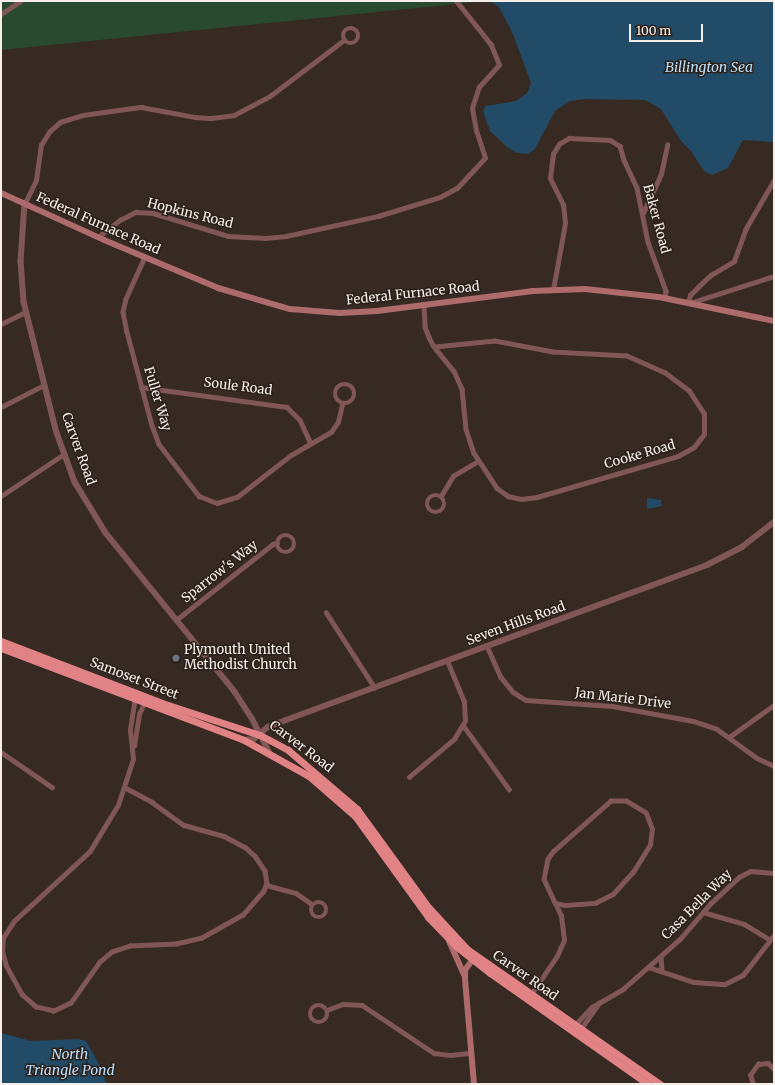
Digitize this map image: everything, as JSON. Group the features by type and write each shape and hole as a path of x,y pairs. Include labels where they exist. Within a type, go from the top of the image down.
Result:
{"highway":[{"name":"Samoset Street","path":"1,641 135,696"},
{"name":"Samoset Street","path":"1,648 146,700 244,740"},
{"name":"Samoset Street","path":"146,700 260,735"},
{"name":"Carver Road","path":"260,735 294,755 353,804 376,832 429,908 474,958"},
{"name":"Carver Road","path":"244,740 270,753 309,776 347,806 373,837 428,917 448,938 530,997 660,1084"},
{"name":"Carver Road","path":"530,997 648,1084"}],"main road":[{"name":"Federal Furnace Road","path":"1,192 98,238 239,296 290,309 340,313 553,290 617,292 665,298 774,321"},
{"path":"448,938 465,978"},
{"path":"474,958 465,970 474,1084"}],"street":[{"path":"1,14 20,1"},
{"name":"Hopkins Road","path":"98,238 120,220 136,212 153,213 215,234 265,238 309,231 402,208 449,193 464,182 485,158 476,131 472,108 479,87 498,65 497,58 482,32 456,1"},
{"path":"24,203 36,180 41,145 49,132 60,122 101,111 141,107 195,117 211,118 234,115 270,96 344,40"},
{"name":"Baker Road","path":"553,290 565,223 563,205 550,178 553,154 559,144 568,138 610,140 620,146 624,160 637,188 647,238 666,291 665,298"},
{"path":"643,214 661,174 667,145"},
{"path":"688,303 690,296 711,275 734,261 756,210 774,180"},
{"name":"Carver Road","path":"24,203 21,274 26,312 44,385 64,454 82,496 98,521 235,692 260,735"},
{"name":"Fuller Way","path":"144,257 126,299 123,312 141,387 159,444 194,492 206,501 217,503 232,500 287,458 334,429 342,404"},
{"path":"688,303 774,276"},
{"name":"Cooke Road","path":"424,305 425,327 435,347 460,382 466,429 478,461 505,494 516,499 537,498 685,453 701,439 705,419 698,403 682,384 655,368 627,356 610,353 553,352 495,341 435,347"},
{"path":"1,324 26,312"},
{"path":"1,407 44,385"},
{"name":"Fuller Way","path":"348,385 355,392 354,399 349,404 342,404 337,399 336,392 341,386 348,385"},
{"name":"Soule Road","path":"141,387 287,406 300,420 311,444"},
{"path":"1,496 64,454"},
{"path":"441,496 453,476 478,461"},
{"name":"Seven Hills Road","path":"244,740 260,735 268,727 719,560 742,547 774,522"},
{"name":"Sparrow's Way","path":"176,620 273,544 277,543"},
{"path":"326,612 375,688"},
{"name":"Jan Marie Drive","path":"487,646 501,677 513,692 526,700 644,711 693,721 717,729 757,758 774,766"},
{"path":"409,778 454,739 464,725 466,717 464,702 447,661"},
{"path":"126,788 152,802 184,825 224,836 245,847 262,866 266,885 254,906 226,926 189,942 121,948 100,962 77,998 68,1005 50,1011 32,1005 18,989 6,966 2,946 5,934 14,921 90,850 113,815 126,788 133,759 130,729 135,696"},
{"path":"133,751 139,714 146,700"},
{"path":"728,737 774,705"},
{"path":"464,725 509,789"},
{"path":"260,735 270,753"},
{"path":"1,752 52,787"},
{"path":"530,997 557,956 564,940 561,916 555,903 544,879 548,859 554,851 611,801 626,801 646,813 652,829 650,845 633,872 613,894 595,903 566,905 555,903"},
{"name":"Casa Bella Way","path":"574,1026 600,1003 623,989 680,939 703,912 745,873 760,870 774,873"},
{"path":"266,885 296,893 312,904"},
{"path":"703,912 744,924 769,939"},
{"path":"648,966 694,982 725,984 743,974 769,939 774,935"},
{"name":"Casa Bella Way","path":"661,956 662,971"},
{"name":"Casa Bella Way","path":"580,1030 600,1003"},
{"path":"327,1010 343,1004 362,1005 434,1053 451,1055 471,1052"},
{"path":"753,1084 750,1075 758,1064 768,1063 774,1069"}],"green space":[{"path":"1,1 485,1 1,50"}],"water":[{"name":"Billington Sea","path":"490,1 774,1 774,142 743,140 728,168 712,175 704,171 691,151 681,141 661,109 645,100 585,99 570,101 555,111 535,149 528,154 517,153 507,147 490,131 483,111 486,106 516,101 527,93 531,83 513,34 499,7"},
{"path":"647,498 661,500 662,506 647,509"},
{"name":"North Triangle Pond","path":"1,1033 31,1041 78,1039 86,1041 103,1071 106,1084 1,1084"}],"place":[{"name":"Plymouth United Methodist Church","path":"176,658"}]}
